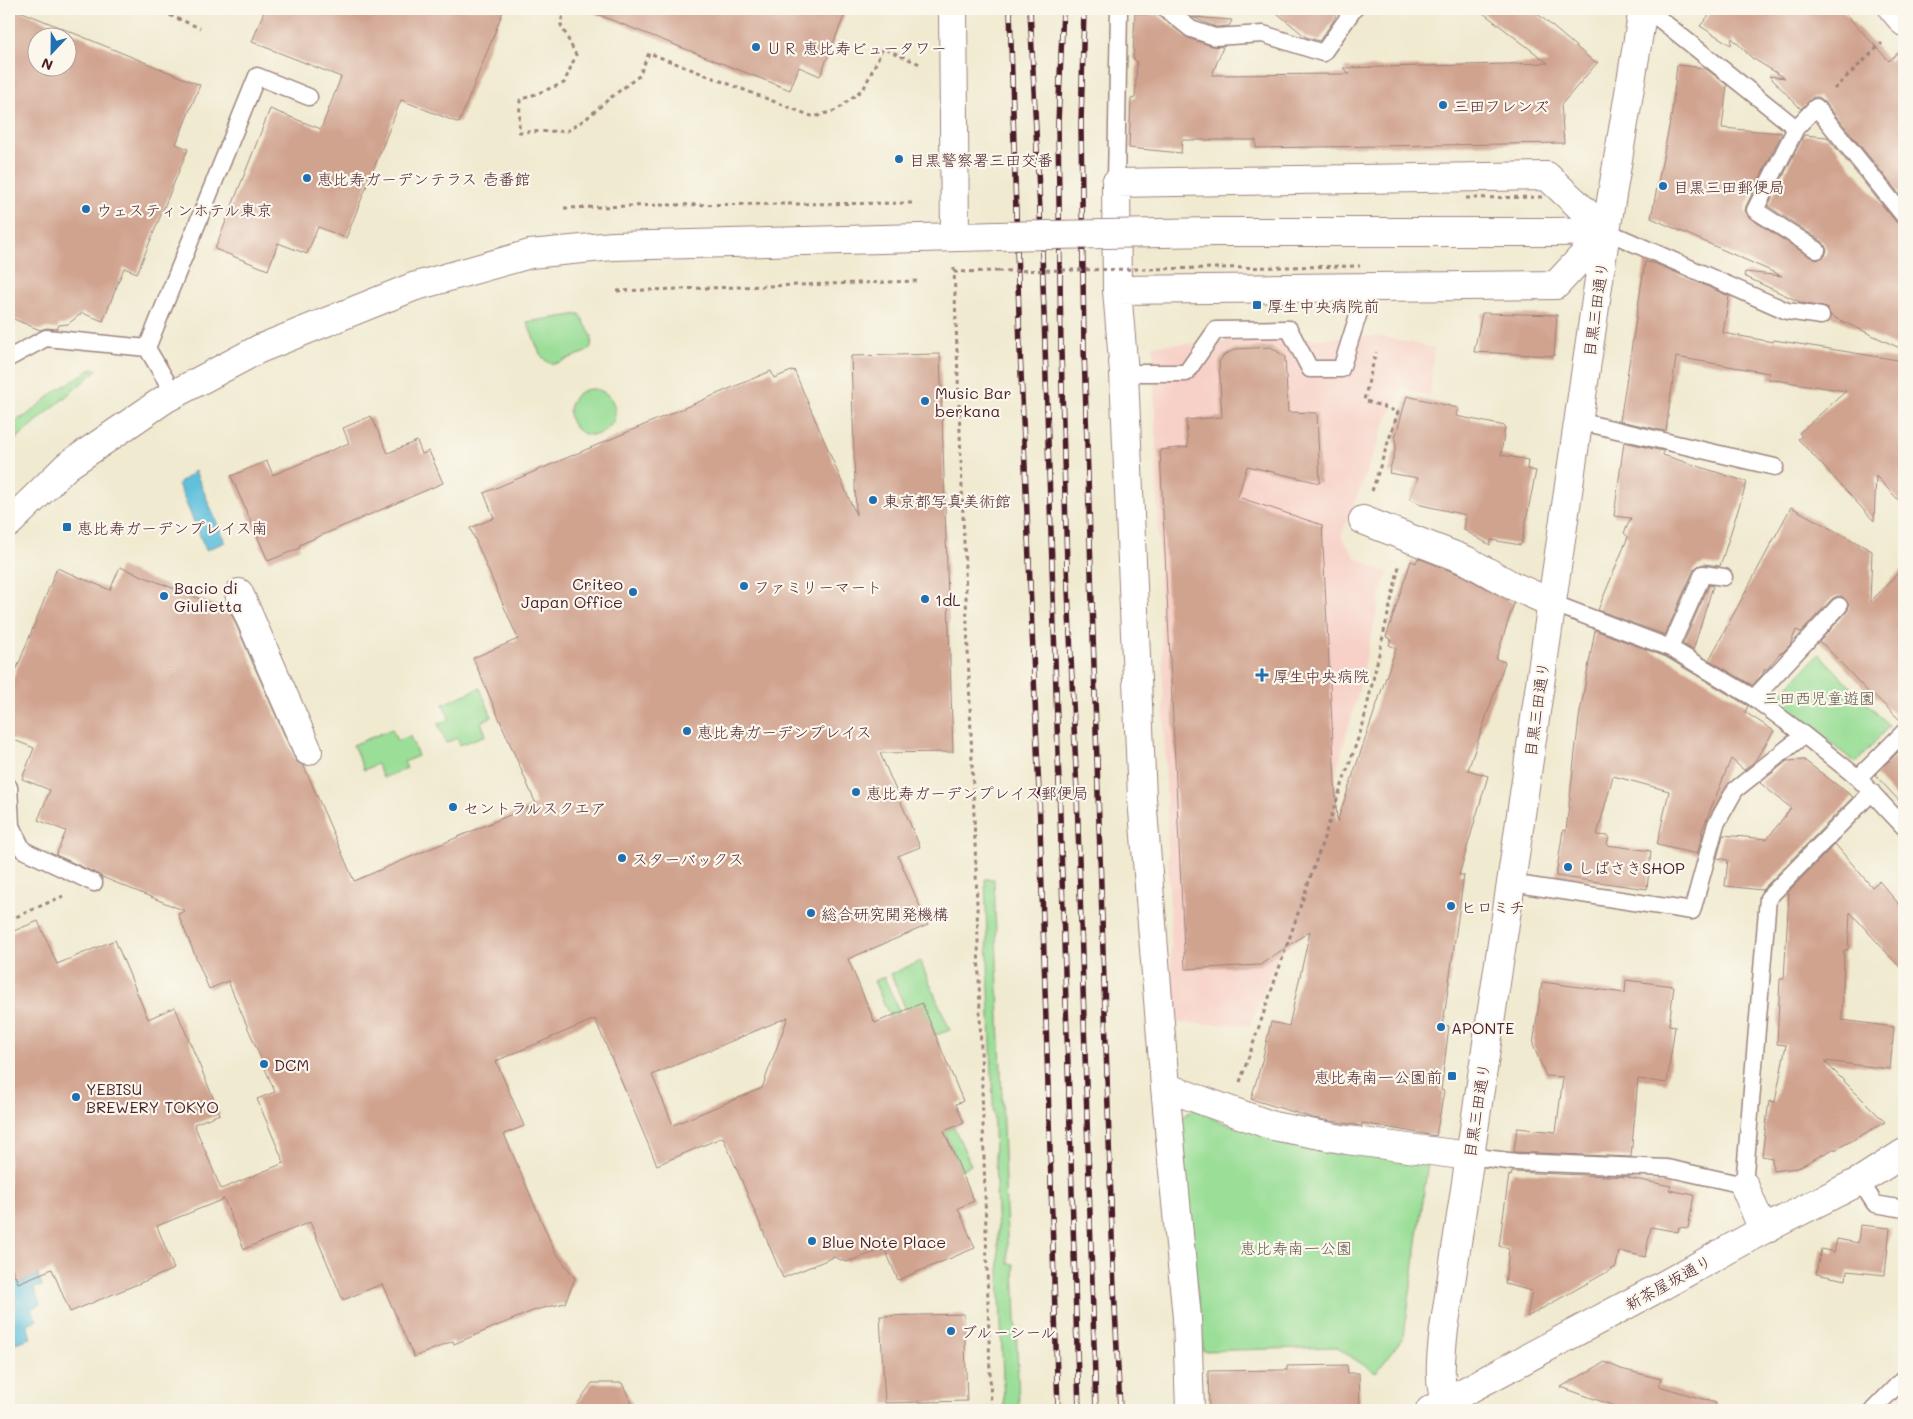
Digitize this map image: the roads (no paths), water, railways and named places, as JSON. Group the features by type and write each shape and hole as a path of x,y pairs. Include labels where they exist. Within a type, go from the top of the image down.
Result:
{"street":[{"path":"954,9 955,237"},
{"name":"目黒三田通り","path":"1441,1408 1441,1352 1469,1156 1606,231 1645,9"},
{"path":"1893,9 1904,22"},
{"path":"1190,1410 1187,1318 1165,1087 1142,798 1124,374 1117,290 1116,183 1547,176 1606,231"},
{"path":"9,522 67,466 174,394 259,349 413,287 530,254 613,246 998,236 1225,232 1606,231"},
{"path":"1117,290 1364,276 1556,285 1606,231"},
{"path":"1363,520 1468,560 1512,585 1552,603"},
{"path":"239,593 308,751"},
{"path":"1165,1087 1273,1126 1469,1156"},
{"name":"新茶屋坂通り","path":"1441,1408 1763,1230 1860,1181 1904,1152"},
{"path":"1744,1185 1763,1230"}],"lane":[{"path":"1116,183 1119,9"},
{"path":"1166,9 1191,29 1215,37 1263,34 1323,53 1354,9"},
{"path":"1645,9 1796,128"},
{"path":"147,348 257,76 309,97"},
{"path":"1817,250 1755,210 1796,128 1816,107 1904,216"},
{"path":"1606,231 1786,311 1821,316"},
{"path":"1124,374 1186,372 1216,330 1288,329 1310,369 1340,369 1364,276"},
{"path":"9,358 46,338 147,348"},
{"path":"147,348 174,394"},
{"path":"1578,421 1775,467"},
{"path":"1670,648 1703,574 1724,577"},
{"path":"1552,603 1670,648 1754,698 1858,778 1904,827"},
{"path":"1754,698 1840,606"},
{"path":"1858,778 1904,732"},
{"path":"1511,882 1692,911 1716,824 1735,790 1804,735"},
{"path":"9,787 11,826 23,850 94,882"},
{"path":"1469,1156 1516,1162 1667,1168 1744,1185 1768,898 1872,792"},
{"path":"1860,1181 1875,1204 1904,1209"},
{"path":"1874,1410 1904,1378"}],"water":[{"path":"195,471 225,542 206,550 178,484"},
{"path":"9,1261 18,1283 38,1275 42,1286 34,1288 40,1304 31,1309 37,1320 27,1324 31,1338 9,1345"}],"railway":[{"path":"1010,9 1020,349 1039,793 1058,1410"},
{"path":"1030,9 1042,252 1079,1410"},
{"path":"1063,9 1058,123 1061,350 1096,1410"},
{"path":"1084,9 1081,124 1084,349 1113,1266 1120,1410"}],"place":[{"name":"ＵＲ 恵比寿ビュータワー","path":"756,47"},
{"name":"三田フレンズ","path":"1443,105"},
{"name":"目黒警察署三田交番","path":"899,159"},
{"name":"恵比寿ガーデンテラス 壱番館","path":"307,178"},
{"name":"目黒三田郵便局","path":"1663,186"},
{"name":"ウェスティンホテル東京","path":"86,209"},
{"name":"厚生中央病院前","path":"1257,305"},
{"name":"Music Bar berkana","path":"925,401"},
{"name":"東京都写真美術館","path":"873,500"},
{"name":"恵比寿ガーデンプレイス南","path":"67,527"},
{"name":"ファミリーマート","path":"744,586"},
{"name":"Criteo Japan Office","path":"633,592"},
{"name":"Bacio di Giulietta","path":"164,596"},
{"name":"1dL","path":"925,599"},
{"name":"厚生中央病院","path":"1262,675"},
{"name":"恵比寿ガーデンプレイス","path":"687,731"},
{"name":"恵比寿ガーデンプレイス郵便局","path":"856,792"},
{"name":"セントラルスクエア","path":"453,807"},
{"name":"スターバックス","path":"622,858"},
{"name":"しばさきSHOP","path":"1568,867"},
{"name":"ヒロミチ","path":"1451,906"},
{"name":"総合研究開発機構","path":"811,913"},
{"name":"APONTE","path":"1441,1027"},
{"name":"DCM","path":"264,1064"},
{"name":"恵比寿南一公園前","path":"1452,1076"},
{"name":"YEBISU BREWERY TOKYO","path":"76,1097"},
{"name":"Blue Note Place","path":"812,1241"},
{"name":"ブルーシール","path":"951,1331"}],"park label":[{"name":"三田西児童遊園","path":"1819,697"},
{"name":"恵比寿南一公園","path":"1296,1247"}]}
